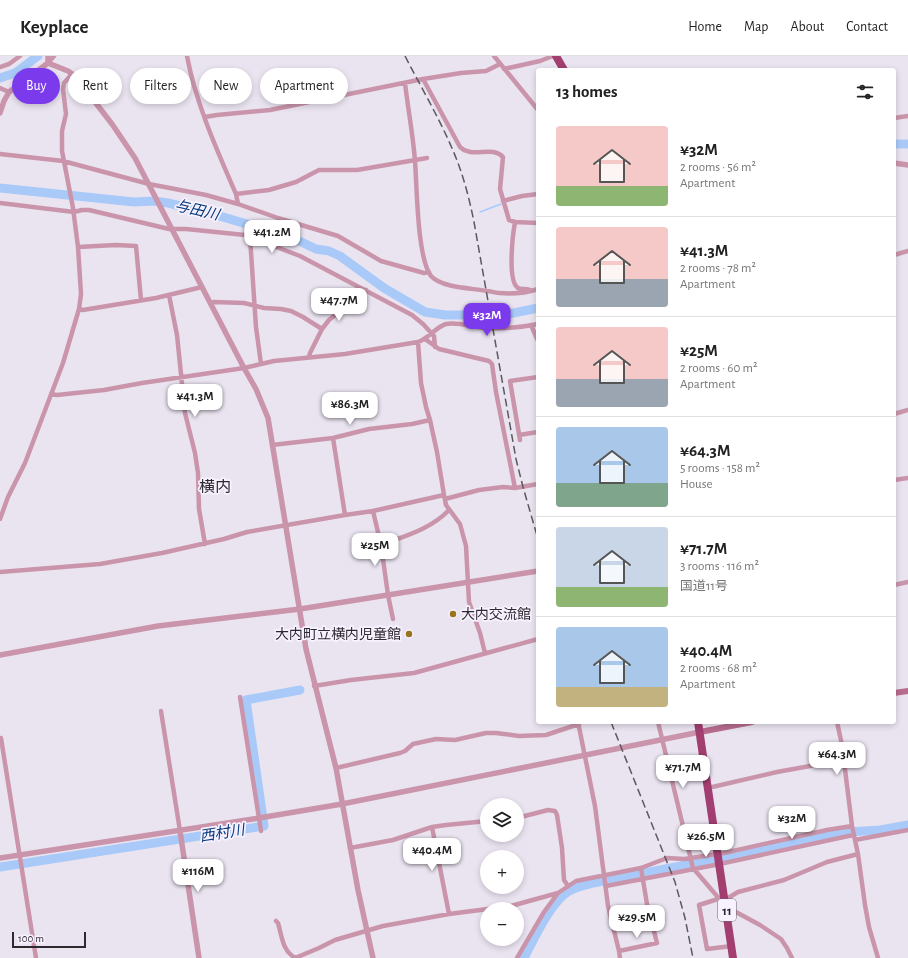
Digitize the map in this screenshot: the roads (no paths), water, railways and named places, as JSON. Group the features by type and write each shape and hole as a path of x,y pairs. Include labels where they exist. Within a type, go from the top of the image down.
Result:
{"highway":[{"path":"555,56 563,68"},
{"name":"11","path":"698,724 733,958"}],"main road":[{"path":"896,694 908,691"},
{"path":"700,732 742,724"}],"street":[{"path":"0,67 9,64 20,56"},
{"path":"48,56 48,63"},
{"path":"0,113 9,92 48,63 54,56"},
{"path":"187,56 196,92 236,194 238,204"},
{"path":"494,56 536,108"},
{"path":"504,69 555,56"},
{"path":"48,63 68,71"},
{"path":"205,117 270,110 423,79 486,71 500,64"},
{"path":"0,519 8,497 25,463 63,363 79,309 81,294 78,247 73,210 63,163 62,131 66,114 63,89 64,83 68,78"},
{"path":"423,79 463,150 475,153 494,152 499,153 503,157 500,189 509,220 515,222 536,223"},
{"path":"405,83 415,160 419,222 425,261 429,272 439,282 462,288 497,293 536,290"},
{"path":"0,88 9,92"},
{"path":"96,104 128,148 150,186 256,389 268,418 306,649 314,686 336,768 350,848 373,958"},
{"path":"896,118 908,116"},
{"path":"0,154 63,163 150,186 206,195 338,236 381,261 424,273 429,272"},
{"path":"236,194 269,190 296,182 319,170 357,170 427,158"},
{"path":"896,163 908,165"},
{"path":"503,201 536,194"},
{"path":"0,203 73,210 89,210 172,230 186,229 245,235 300,256 412,315 434,336 435,347"},
{"path":"515,222 511,253 514,281 516,287 532,291"},
{"path":"250,237 256,327 261,364"},
{"path":"78,247 116,245 136,246 141,300"},
{"path":"896,255 908,251"},
{"path":"79,309 83,310 170,295 202,287"},
{"path":"309,357 322,329 329,320 338,311 366,290"},
{"path":"170,295 177,335 185,413 195,453 198,473 199,509 205,544"},
{"path":"211,304 214,302 244,303 264,308 291,311 322,329"},
{"path":"51,394 57,395 104,390 244,368 274,361 345,354 418,342 425,339 445,324 485,328 536,324"},
{"path":"532,325 536,336"},
{"path":"425,339 435,347 489,361 492,364 515,488"},
{"path":"418,342 421,382 437,452 444,497 449,510 460,524 466,546 469,602 480,633 485,653"},
{"path":"536,377 510,381 520,438 536,433"},
{"path":"896,413 908,410"},
{"path":"272,445 333,438 370,429 412,424 430,420"},
{"path":"333,438 345,514"},
{"path":"896,480 908,478"},
{"path":"0,572 100,564 162,554 247,532 345,514 373,511 479,490 503,487 515,488 536,484"},
{"path":"381,545 413,534 444,516 449,510"},
{"path":"373,511 381,545 393,619"},
{"path":"0,655 158,626 300,609 536,571"},
{"path":"896,584 908,582"},
{"path":"314,686 357,679 414,673 536,640"},
{"path":"240,697 261,831"},
{"path":"161,711 199,958"},
{"path":"336,768 400,753 405,751 413,744 436,739 455,740 486,733 519,736 546,735 575,724"},
{"path":"578,724 595,806 608,906 620,958"},
{"path":"658,724 693,869 718,899 776,935 784,943 792,958"},
{"path":"837,724 842,745 852,827 858,854 869,927 878,958"},
{"path":"0,858 180,831 342,804 700,732"},
{"path":"1,738 36,958"},
{"path":"708,788 777,772 843,760"},
{"path":"524,816 548,810 555,811 557,815 562,848 564,880 568,886"},
{"path":"350,848 393,840 432,827 480,823"},
{"path":"432,827 449,914"},
{"path":"606,886 693,869 719,858 827,830 852,827"},
{"path":"517,958 544,912 558,893 576,881 641,868 667,858 684,860 719,858 854,836 908,830"},
{"path":"726,905 728,898 738,892 784,880 827,862 858,854"},
{"path":"619,951 657,943 642,879 641,868"},
{"path":"276,921 288,954 295,958 335,940 383,926 449,914 511,906 558,893"},
{"path":"718,899 699,905 707,949 732,946"}],"waterway":[{"path":"0,78 15,73 38,56"},
{"name":"与田川","path":"896,144 908,144"},
{"name":"与田川","path":"0,188 134,202 154,201 206,212 291,237 316,249 329,251 340,256 384,288 425,312 484,318 536,308"},
{"path":"480,212 501,204"},
{"name":"西村川","path":"0,867 264,826 246,700 300,690"},
{"path":"524,958 543,922 555,904 569,891 578,887 848,832 880,830 908,825"}],"railway":[{"path":"405,56 446,136 463,177 474,222 516,459 536,532"},
{"path":"612,724 675,882 685,918 693,958"}],"place":[{"name":"大内交流館","path":"453,614"},
{"name":"大内町立横内児童館","path":"409,634"}],"district":[{"name":"横内","path":"215,486"}]}
